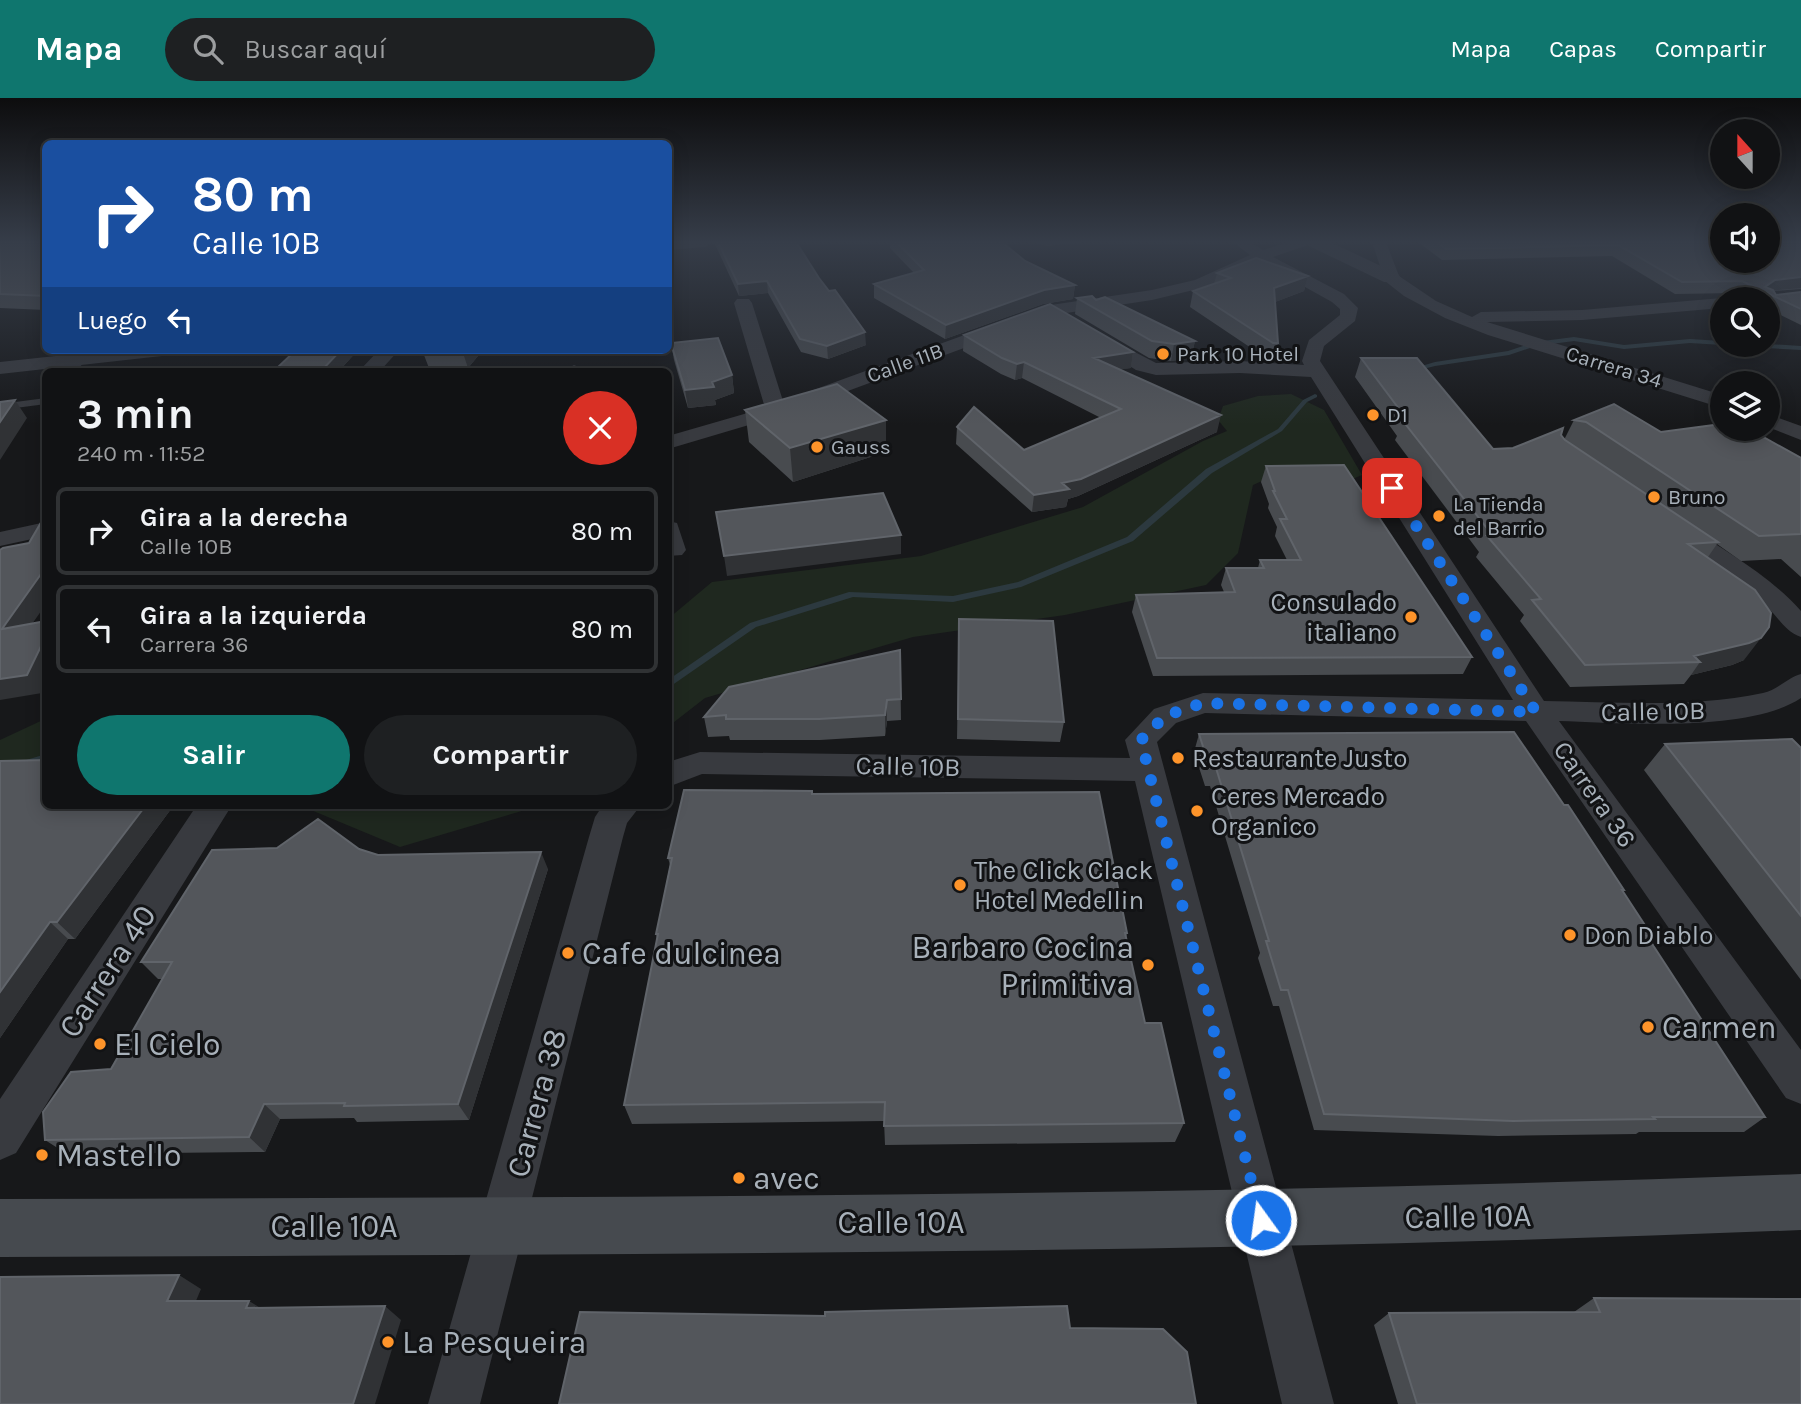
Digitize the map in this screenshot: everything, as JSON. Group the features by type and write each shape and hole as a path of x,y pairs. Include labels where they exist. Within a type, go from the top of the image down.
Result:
{"main road":[{"name":"Calle 10A","path":"0,1228 1261,1220 1540,1214 1801,1202"}],"street":[{"path":"743,303 776,411"},
{"name":"Calle 11B","path":"672,442 776,411 1050,310 1098,303"},
{"path":"1050,310 1143,366 1156,369 1240,367 1317,372 1311,355 1315,344 1329,330 1345,321 1351,313 1343,303"},
{"name":"Carrera 34","path":"1423,303 1512,337 1710,398"},
{"path":"1458,318 1518,317 1710,304"},
{"path":"1512,337 1503,325 1518,317"},
{"path":"0,368 76,365 139,354"},
{"path":"372,368 386,354"},
{"name":"Carrera 36","path":"1317,372 1536,712 1801,1084"},
{"path":"1780,425 1801,433"},
{"path":"1652,513 1786,608 1801,628"},
{"path":"0,539 42,530"},
{"name":"Calle 10B","path":"672,773 699,763 1149,770 1141,740 1165,716 1203,703 1642,713 1726,709 1775,701 1801,684"},
{"path":"1149,770 1308,1404"},
{"name":"Carrera 40","path":"0,1138 212,809"},
{"name":"Carrera 38","path":"454,1404 606,837 612,817 620,809"}],"lane":[{"path":"0,407 42,402"}],"shaded area":[{"path":"1291,394 1324,410 1362,475 1350,480 1273,476 1253,485 1238,553 1206,585 1065,615 913,637 705,698 672,724 672,615 712,582 921,556 1083,507 1203,441 1227,431 1218,420 1223,406 1258,396"},
{"path":"42,720 42,770 0,782 0,740"},
{"path":"309,809 528,809 400,847"}],"building":[{"path":"779,303 844,303 865,332 827,346 800,339"},
{"path":"907,303 1008,303 946,325"},
{"path":"1086,303 1117,303 1195,341 1174,344 1152,341"},
{"path":"1211,303 1275,303 1278,343 1273,343"},
{"path":"1788,303 1801,303 1801,309"},
{"path":"1050,304 1133,352 1094,358 1221,415 1081,479 1062,483 1069,489 1034,495 957,427 974,407 1024,450 1121,409 1024,362 1017,364 1002,358 964,335"},
{"path":"718,338 732,375 712,382 714,387 685,390 672,343"},
{"path":"292,354 337,354 324,368 277,368"},
{"path":"1361,358 1417,358 1493,449 1513,448 1563,428 1561,435 1565,440 1718,542 1688,544 1755,590 1771,613 1769,627 1761,638 1749,643 1694,656 1700,662 1585,665 1532,600 1541,599 1487,536 1493,536 1403,421 1408,421"},
{"path":"837,384 886,420 790,448 745,410"},
{"path":"15,400 0,422 0,402"},
{"path":"1614,404 1661,432 1710,426 1710,441 1771,441 1801,458 1801,534 1759,536 1586,422 1574,420"},
{"path":"1344,465 1472,657 1157,658 1136,595 1235,592 1226,568 1264,568 1260,560 1301,560 1280,519 1287,519 1273,491 1266,466"},
{"path":"883,493 901,535 724,556 716,512"},
{"path":"42,521 42,573 2,629 42,622 42,644 27,675 0,679 0,550 29,543"},
{"path":"959,619 1053,621 1064,722 958,719"},
{"path":"900,650 901,699 887,700 885,715 819,719 726,719 726,715 704,717 729,687"},
{"path":"1514,732 1564,805 1568,805 1624,890 1652,936 1647,936 1765,1117 1513,1121 1324,1114 1288,990 1281,990 1266,941 1269,941 1216,768 1210,768 1199,734"},
{"path":"1792,739 1801,748 1801,916 1665,744"},
{"path":"42,760 42,809 143,809 57,922 50,922 0,992 0,761"},
{"path":"684,790 812,791 812,794 1099,792 1145,1023 1161,1023 1184,1123 884,1126 885,1102 624,1105 672,858 668,858"},
{"path":"318,819 359,849 378,855 541,852 458,1104 264,1104 249,1137 45,1140 43,1112 71,1072 111,1069 172,962 141,962 212,850 277,848"},
{"path":"179,1275 167,1301 249,1301 246,1308 385,1306 353,1404 0,1404 0,1277"},
{"path":"1594,1298 1801,1299 1801,1404 1417,1404 1389,1313 1600,1312"},
{"path":"1067,1306 1070,1328 1163,1329 1187,1352 1196,1404 559,1404 580,1312 825,1316 825,1312"}],"waterway":[{"path":"1411,370 1509,353 1535,344 1574,339 1624,347 1690,341 1710,342"},
{"path":"1780,347 1801,348"},
{"path":"672,682 753,625 852,594 953,599 1021,584 1130,539 1209,471 1280,430 1305,401 1315,396"},
{"path":"0,772 42,759"}],"place":[{"name":"Park 10 Hotel","path":"1163,354"},
{"name":"D1","path":"1373,415"},
{"name":"Gauss","path":"817,447"},
{"name":"Bruno","path":"1654,497"},
{"name":"La Tienda del Barrio","path":"1439,516"},
{"name":"Consulado italiano","path":"1411,617"},
{"name":"Restaurante Justo","path":"1178,758"},
{"name":"Ceres Mercado Organico","path":"1197,811"},
{"name":"The Click Clack Hotel Medellin","path":"960,885"},
{"name":"Don Diablo","path":"1570,935"},
{"name":"Cafe dulcinea","path":"568,953"},
{"name":"Barbaro Cocina Primitiva","path":"1148,965"},
{"name":"Carmen","path":"1648,1027"},
{"name":"El Cielo","path":"100,1044"},
{"name":"Mastello","path":"42,1155"},
{"name":"avec","path":"739,1178"},
{"name":"La Pesqueira","path":"388,1342"}],"route":[{"path":"1261,1220 1141,740 1165,716 1203,703 1536,712 1392,488"}]}
